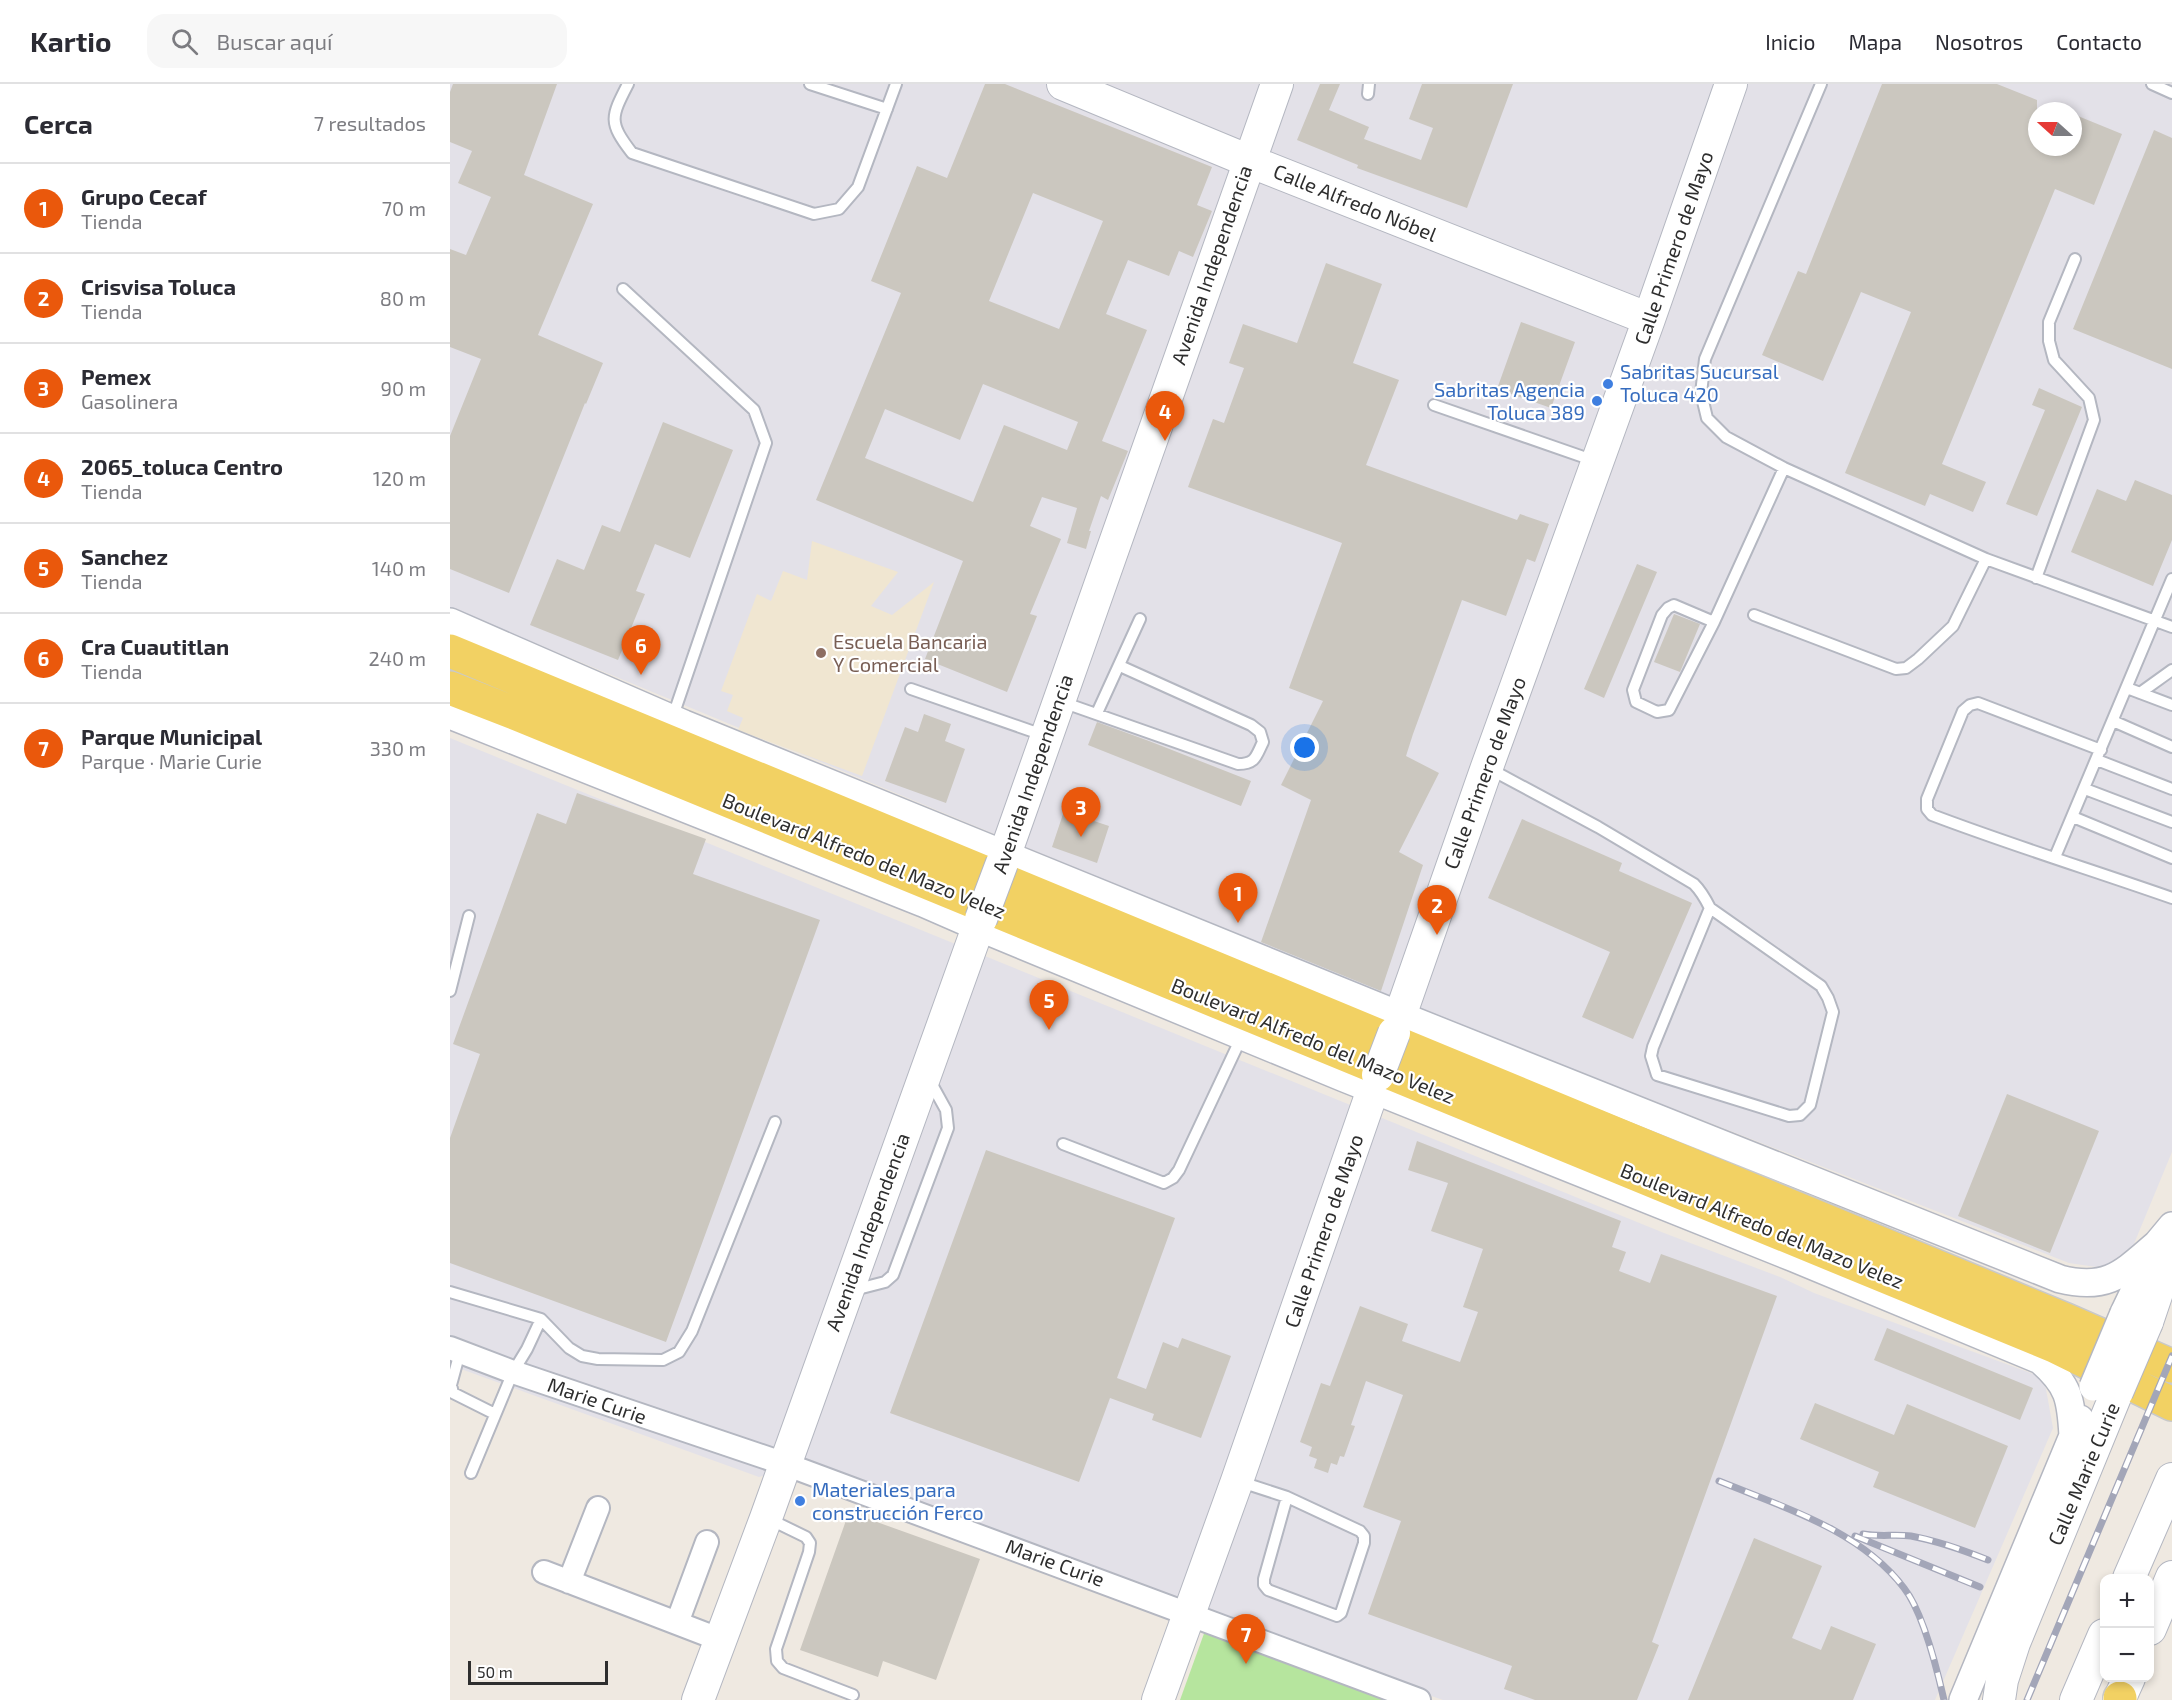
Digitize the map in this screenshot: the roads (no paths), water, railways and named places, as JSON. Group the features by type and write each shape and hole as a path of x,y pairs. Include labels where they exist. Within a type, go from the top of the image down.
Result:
{"main road":[{"name":"Calle Alfredo Nóbel","path":"1063,84 1249,161 1649,319"},
{"name":"Avenida Independencia","path":"698,1700 1004,859 1277,84"},
{"name":"Calle Primero de Mayo","path":"1158,1700 1731,84"},
{"name":"Boulevard Alfredo del Mazo Velez","path":"450,651 2172,1366"},
{"name":"Boulevard Alfredo del Mazo Velez","path":"450,688 555,729 2054,1346 2172,1404"},
{"name":"Calle Marie Curie","path":"1999,1700 2002,1680 2014,1643 2105,1390 2167,1239"},
{"path":"2131,1574 2172,1479"},
{"path":"2150,1628 2169,1591"},
{"path":"2076,1700 2100,1644"}],"street":[{"path":"450,622 672,719 1397,1024 2060,1279 2084,1283 2108,1280 2134,1265 2167,1239"},
{"name":"Boulevard Alfredo del Mazo Velez","path":"450,715 923,903 979,923 1344,1078 1376,1082 2040,1360 2053,1371 2066,1389 2072,1411 2073,1436"},
{"name":"Marie Curie","path":"455,1350 513,1372 785,1464 1419,1700"},
{"path":"1963,1700 2073,1436 2105,1390"},
{"path":"569,1582 598,1508"},
{"path":"677,1623 707,1542"},
{"path":"544,1572 721,1640"}],"lane":[{"path":"628,84 614,111 617,134 632,153 814,214 839,209 858,188 896,84"},
{"path":"810,84 887,109"},
{"path":"1821,84 1705,360 1701,393 1707,418 1726,437 1784,468 1986,559 2172,627"},
{"path":"2152,84 2172,93"},
{"path":"2036,578 2094,420 2089,398 2054,360 2049,341 2049,322 2075,259"},
{"path":"623,289 754,410 766,443 672,719"},
{"path":"1434,405 1598,462"},
{"path":"1714,622 1674,605 1668,608 1662,615 1633,690 1636,702 1657,712 1669,710 1714,622 1784,468"},
{"path":"1754,615 1896,669 1906,668 1953,626 1986,559"},
{"path":"2055,857 2172,579"},
{"path":"1097,714 1140,619"},
{"path":"1059,701 1238,764 1248,764 1254,760 1263,742 1260,732 1251,725 1120,666"},
{"path":"2140,693 2172,670"},
{"path":"911,688 1046,736"},
{"path":"2127,688 2172,705"},
{"path":"2172,789 1978,703 1970,705 1963,711 1927,799 1927,809 1932,815 2020,848 2055,857 2172,898"},
{"path":"2112,722 2172,747"},
{"path":"1487,767 1598,827 1694,884 1701,891 1710,908 1821,986 1833,1012 1810,1105 1800,1115 1789,1116 1657,1075 1652,1064 1653,1047 1710,908"},
{"path":"2085,789 2172,822"},
{"path":"2073,817 2172,858"},
{"path":"450,991 469,916"},
{"path":"1063,1144 1164,1183 1173,1178 1179,1170 1242,1036"},
{"path":"450,1292 541,1319 569,1348 582,1356 598,1359 663,1360 679,1352 692,1331 775,1122"},
{"path":"471,1473 513,1372 541,1319"},
{"path":"455,1350 451,1385 453,1393 495,1414"},
{"path":"1237,1481 1287,1497 1360,1531 1364,1536 1353,1581 1341,1613 1337,1616 1268,1590 1264,1585 1287,1497"},
{"path":"766,1518 806,1537 810,1543 776,1649 777,1661 783,1668 853,1695"}],"railway":[{"path":"2027,1700 2172,1356"},
{"path":"1719,1481 1819,1523 1866,1550 1886,1568 1904,1588 1917,1611 1928,1641 1944,1700"},
{"path":"1863,1534 1905,1535 1921,1538 1988,1560"},
{"path":"1855,1536 1980,1587"}],"place":[{"name":"Sabritas Sucursal Toluca 420","path":"1608,384"},
{"name":"Sabritas Agencia Toluca 389","path":"1597,401"},
{"name":"2065_toluca Centro","path":"1165,441"},
{"name":"Escuela Bancaria Y Comercial","path":"821,653"},
{"name":"Cra Cuautitlan","path":"641,675"},
{"name":"Pemex","path":"1081,837"},
{"name":"Grupo Cecaf","path":"1238,923"},
{"name":"Crisvisa Toluca","path":"1437,935"},
{"name":"Sanchez","path":"1049,1030"},
{"name":"Materiales para construcción Ferco","path":"800,1501"},
{"name":"Parque Municipal","path":"1246,1664"}]}
